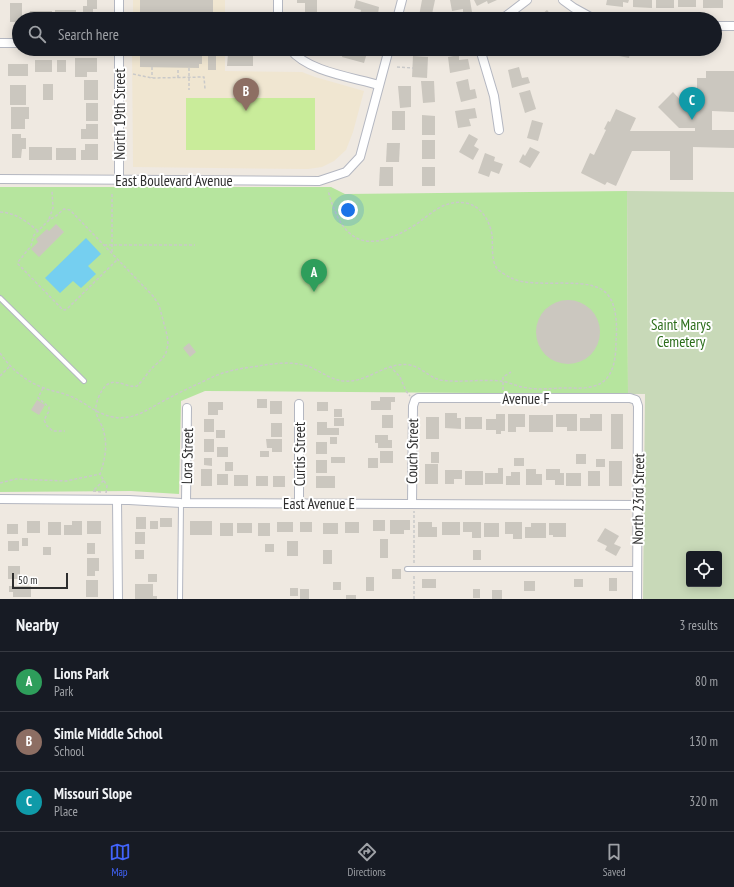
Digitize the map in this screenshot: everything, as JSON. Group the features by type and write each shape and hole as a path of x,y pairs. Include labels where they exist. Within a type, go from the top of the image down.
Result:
{"street":[{"path":"119,0 119,12"},
{"path":"278,0 278,12"},
{"path":"399,12 402,0"},
{"path":"511,12 527,0"},
{"path":"563,0 581,12"},
{"path":"722,26 734,26"},
{"path":"0,43 12,43"},
{"name":"North 19th Street","path":"119,56 119,179"},
{"path":"296,56 312,66 378,85 387,56"},
{"path":"482,56 494,96 499,130"},
{"name":"East Boulevard Avenue","path":"0,179 319,181 346,172 360,157 378,85"},
{"name":"Avenue F","path":"415,400 422,398 630,398 636,400"},
{"name":"Couch Street","path":"413,504 413,406 415,400"},
{"name":"North 23rd Street","path":"636,400 638,406 637,599"},
{"name":"Curtis Street","path":"299,404 299,504"},
{"name":"Lora Street","path":"183,503 187,408"},
{"name":"East Avenue E","path":"0,500 117,500 183,503 299,504 638,505"},
{"path":"117,500 118,599"}],"lane":[{"path":"0,298 84,381"},
{"path":"180,599 183,503"},
{"path":"407,569 637,570"}],"path":[{"path":"152,67 152,78"},
{"path":"397,67 413,68"},
{"path":"178,68 178,78"},
{"path":"189,68 189,90"},
{"path":"133,74 152,78 204,77 205,89"},
{"path":"0,353 10,366 23,378 43,388 72,396 95,411 120,418 137,416 168,398 228,371 256,366 283,364 302,365 311,367 338,380 350,381 366,378 390,366 406,364 414,366 435,379 445,381 503,381 536,389 590,387 603,382 609,376 613,367 616,340 613,303 607,292 596,286 586,284 545,284 519,281 502,273 495,266 492,252 491,230 487,219 478,209 466,203 456,202 442,206 407,230 388,238 372,241 361,240 352,236 342,226 336,214 328,190"},
{"path":"49,220 53,208 52,191"},
{"path":"112,192 112,253"},
{"path":"104,480 93,492 100,491 106,494 106,486 104,480 100,474 104,456 105,436 95,411 98,398 106,385 112,382 132,386 139,384 151,369 162,359 167,348 168,339 157,302 118,259 68,209 64,209 49,220 38,231 33,237 31,246 18,260 18,263 64,310 68,308 118,259"},
{"path":"0,212 19,216 38,231"},
{"path":"104,245 195,245"},
{"path":"0,376 10,366"},
{"path":"390,366 400,378 407,393 415,400"},
{"path":"503,398 503,377 511,372"},
{"path":"43,388 38,398 49,407 49,411 44,420 45,424 52,431 64,431"},
{"path":"0,483 16,479 66,481 100,474"},
{"path":"413,504 414,599"}],"shaded area":[{"path":"133,0 225,0 225,12 133,12"},
{"path":"132,56 225,56 225,71 302,72 364,91 353,132 346,150 334,161 322,167 308,169 133,167"}],"green space":[{"path":"186,98 315,98 315,150 186,150"},
{"path":"0,187 331,187 345,194 627,191 628,394 205,391 181,401 179,494 131,491 0,492"},
{"name":"Saint Marys Cemetery","path":"627,191 734,192 734,599 643,599 645,394 628,394"}],"water":[{"path":"86,238 101,254 88,266 96,274 81,288 73,281 60,293 45,278"}],"building":[{"path":"87,0 97,0 97,9 93,9 93,12 83,12 83,6 87,6"},
{"path":"140,0 213,0 213,12 140,12"},
{"path":"297,0 317,0 317,12 305,12 305,3 297,3"},
{"path":"356,0 379,7 378,12 361,12 361,10 354,8"},
{"path":"422,0 435,0 432,12 420,12"},
{"path":"450,0 470,0 472,12 463,12 463,9 452,11"},
{"path":"474,0 497,0 488,4 487,1 477,6"},
{"path":"607,0 629,0 628,3 623,2 623,7 606,5"},
{"path":"633,0 652,0 652,8 633,7"},
{"path":"656,0 674,0 674,8 656,8"},
{"path":"678,0 696,0 696,7 678,7"},
{"path":"703,0 723,0 723,8 703,8"},
{"path":"10,3 22,3 22,12 12,12 12,22 10,22"},
{"path":"55,10 76,10 76,12 55,12"},
{"path":"30,11 52,11 52,12"},
{"path":"140,56 202,56 202,64 199,64 199,68 140,67"},
{"path":"208,56 216,56 216,70 208,70"},
{"path":"228,56 253,56 253,66 227,66"},
{"path":"342,56 366,56 364,63"},
{"path":"413,56 428,57 427,78 412,77"},
{"path":"459,56 459,60 468,59 470,69 450,73 448,57"},
{"path":"619,56 629,56 629,58"},
{"path":"75,58 97,58 97,72 87,72 87,77 75,77"},
{"path":"35,60 52,60 52,72 35,72"},
{"path":"57,60 66,60 66,72 57,72"},
{"path":"8,64 28,64 28,76 8,76"},
{"path":"519,67 522,78 528,77 530,83 512,88 508,70"},
{"path":"706,71 734,71 734,112 712,111 712,130 734,130 734,148 693,147 693,180 670,180 670,151 632,151 616,186 607,182 605,185 581,173 590,153 594,155 606,130 604,129 608,121 610,122 616,109 636,118 630,131 695,131 695,128 679,128 658,107 673,92 685,105 685,89 697,89 697,78 706,78"},
{"path":"468,79 470,90 475,89 477,98 461,102 456,82"},
{"path":"84,80 98,80 98,100 84,100"},
{"path":"421,81 434,81 435,102 423,103"},
{"path":"43,84 53,84 53,100 43,100"},
{"path":"10,85 26,85 26,105 10,105"},
{"path":"398,86 411,86 411,107 400,108"},
{"path":"530,90 536,109 525,113 519,93"},
{"path":"86,103 98,103 98,121 86,121"},
{"path":"11,107 29,107 29,119 25,119 25,129 11,129"},
{"path":"475,108 477,118 469,119 471,126 458,128 455,111"},
{"path":"392,111 405,111 405,130 392,130"},
{"path":"422,115 435,116 435,135 422,135"},
{"path":"532,120 543,123 538,141 527,138"},
{"path":"86,124 98,124 98,139 81,139 81,129 86,129"},
{"path":"12,134 21,134 21,138 26,138 26,149 22,149 21,158 12,158"},
{"path":"469,134 478,139 474,146 479,149 473,160 459,152"},
{"path":"422,140 435,140 435,159 422,159"},
{"path":"387,143 400,143 399,162 386,162"},
{"path":"85,144 98,144 98,160 81,160 81,150 85,150"},
{"path":"29,147 52,147 52,160 29,160"},
{"path":"530,147 540,152 530,168 519,162 523,154 525,156"},
{"path":"56,148 76,148 76,160 56,160"},
{"path":"485,153 495,157 494,161 503,164 499,174 491,171 489,177 478,173"},
{"path":"380,167 393,167 393,186 379,186"},
{"path":"422,167 435,167 435,186 422,186"},
{"path":"56,224 64,232 39,257 31,249 38,242 36,239 47,229 49,231"},
{"path":"562,300 574,300 591,309 598,320 600,332 598,344 591,355 574,364 562,364 550,359 541,350 536,338 536,326 541,314 550,305"},
{"path":"189,343 196,352 190,357 183,348"},
{"path":"380,397 395,397 395,402 391,402 391,410 371,410 371,401 380,401"},
{"path":"257,399 267,399 267,408 257,408"},
{"path":"37,400 45,405 39,415 31,410"},
{"path":"270,401 282,401 282,414 270,414"},
{"path":"208,402 223,402 223,410 218,410 218,415 208,415"},
{"path":"317,402 328,402 328,411 317,411"},
{"path":"334,409 342,409 342,417 334,417"},
{"path":"445,413 457,413 457,418 461,418 461,429 445,428"},
{"path":"496,414 505,414 505,431 501,431 501,434 496,434 496,430 486,430 486,419 496,419"},
{"path":"508,414 525,414 525,427 516,427 516,432 508,432"},
{"path":"556,414 577,414 577,431 567,431 567,427 556,427"},
{"path":"590,414 602,414 602,431 580,431 580,418 590,418"},
{"path":"611,414 623,414 623,449 611,449"},
{"path":"382,415 393,415 393,428 382,428"},
{"path":"529,415 553,415 553,432 529,432"},
{"path":"426,417 439,417 439,439 426,439"},
{"path":"465,417 482,417 482,429 465,429"},
{"path":"334,418 344,418 344,426 334,426"},
{"path":"204,419 214,419 214,432 204,432"},
{"path":"317,422 327,422 327,428 339,428 339,435 317,435"},
{"path":"271,423 282,423 282,437 271,437"},
{"path":"216,430 225,430 225,438 216,438"},
{"path":"375,435 388,435 388,440 392,440 392,448 378,448 378,443 375,443"},
{"path":"330,437 337,437 337,444 330,444"},
{"path":"204,439 214,439 214,452 204,452"},
{"path":"266,439 282,439 282,452 272,452 272,448 267,448"},
{"path":"316,442 327,442 327,454 316,454"},
{"path":"217,447 228,447 228,457 217,457"},
{"path":"260,451 269,451 269,457 260,457"},
{"path":"380,451 393,451 393,463 380,463"},
{"path":"431,452 439,452 439,463 431,463"},
{"path":"576,454 586,454 586,464 576,464"},
{"path":"331,457 345,457 345,463 331,463"},
{"path":"204,458 212,458 212,466 204,465"},
{"path":"368,458 378,458 378,468 368,468"},
{"path":"514,458 524,458 524,466 514,466"},
{"path":"596,459 605,459 605,467 596,467"},
{"path":"316,460 327,460 327,473 316,473"},
{"path":"609,461 622,461 622,486 609,486"},
{"path":"225,462 233,462 233,471 225,471"},
{"path":"425,464 438,464 438,484 425,484"},
{"path":"498,468 503,468 503,484 485,484 485,473 498,473"},
{"path":"201,469 212,469 212,486 201,486"},
{"path":"526,469 536,469 536,474 542,474 542,485 526,485"},
{"path":"546,469 560,469 560,473 564,473 564,485 555,485 555,480 546,480"},
{"path":"445,470 462,470 462,479 454,479 454,484 445,484"},
{"path":"465,471 483,471 483,485 465,485"},
{"path":"588,471 600,471 600,486 588,486"},
{"path":"511,472 520,472 520,485 506,485 506,476 511,476"},
{"path":"566,473 581,473 581,486 566,486"},
{"path":"217,474 228,474 228,485 217,485"},
{"path":"234,475 248,475 248,486 234,486"},
{"path":"256,476 268,476 268,486 256,486"},
{"path":"273,476 285,476 285,487 273,487"},
{"path":"316,476 335,476 335,488 316,488"},
{"path":"136,517 146,517 146,529 136,529"},
{"path":"160,518 172,518 172,527 160,527"},
{"path":"373,520 385,520 385,531 373,531"},
{"path":"390,520 410,520 410,530 404,530 404,534 390,534"},
{"path":"27,521 40,521 40,533 27,533"},
{"path":"72,521 82,521 82,535 64,535 64,525 72,525"},
{"path":"87,521 101,521 101,534 87,534"},
{"path":"150,521 158,521 158,529 150,529"},
{"path":"190,521 212,521 212,535 190,535"},
{"path":"48,522 61,522 61,535 48,535"},
{"path":"277,522 293,522 293,532 277,532"},
{"path":"300,522 312,522 312,532 300,532"},
{"path":"345,522 359,522 359,533 345,533"},
{"path":"418,522 432,522 432,527 437,527 437,537 418,537"},
{"path":"442,522 460,522 460,535 442,535"},
{"path":"463,522 481,522 481,538 472,538 472,532 463,532"},
{"path":"505,522 522,522 522,539 513,539 513,534 505,534"},
{"path":"220,523 233,523 233,536 220,536"},
{"path":"237,523 252,523 252,533 237,533"},
{"path":"258,523 270,523 270,536 258,536"},
{"path":"323,523 338,523 338,534 323,534"},
{"path":"484,523 499,523 499,537 484,537"},
{"path":"531,523 546,523 546,538 525,538 525,527 531,527"},
{"path":"549,523 566,523 566,537 553,537 553,535 549,535"},
{"path":"7,524 18,524 18,534 7,534"},
{"path":"605,528 619,536 614,544 621,547 616,556 605,550 607,546 597,541"},
{"path":"135,532 145,532 145,544 135,544"},
{"path":"22,538 28,538 28,546 22,546"},
{"path":"380,539 388,539 388,558 380,558"},
{"path":"8,541 19,541 19,551 8,551"},
{"path":"287,541 298,541 298,556 287,556"},
{"path":"87,543 95,543 95,554 87,554"},
{"path":"265,544 274,544 274,552 265,552"},
{"path":"43,547 51,547 51,555 43,555"},
{"path":"135,550 144,550 144,559 135,559"},
{"path":"323,550 332,550 332,564 323,564"},
{"path":"473,550 481,550 481,560 473,560"},
{"path":"87,558 99,558 99,571 95,571 95,576 87,576"},
{"path":"8,566 20,566 20,579 8,579"},
{"path":"392,569 401,569 401,579 392,579"},
{"path":"148,574 157,574 157,582 148,582"},
{"path":"366,577 374,577 374,591 366,591"},
{"path":"609,578 617,578 617,591 609,591"},
{"path":"422,579 436,579 436,588 422,588"},
{"path":"574,579 583,579 583,587 574,587"},
{"path":"86,580 98,580 98,597 86,597"},
{"path":"524,581 535,581 535,591 524,591"},
{"path":"333,582 341,582 341,590 333,590"},
{"path":"135,584 153,584 153,596 157,596 157,599 135,599"},
{"path":"9,586 31,586 31,597 13,597 13,592 9,592"},
{"path":"290,588 298,588 298,596 290,596"},
{"path":"300,589 309,589 309,599 300,599"},
{"path":"473,589 480,589 480,598 473,598"},
{"path":"492,590 502,590 502,599 492,599"},
{"path":"346,595 356,595 356,599 346,599"}],"place":[{"name":"Simle Middle School","path":"246,111"},
{"name":"Missouri Slope","path":"692,120"},
{"name":"Lions Park","path":"314,292"}]}
